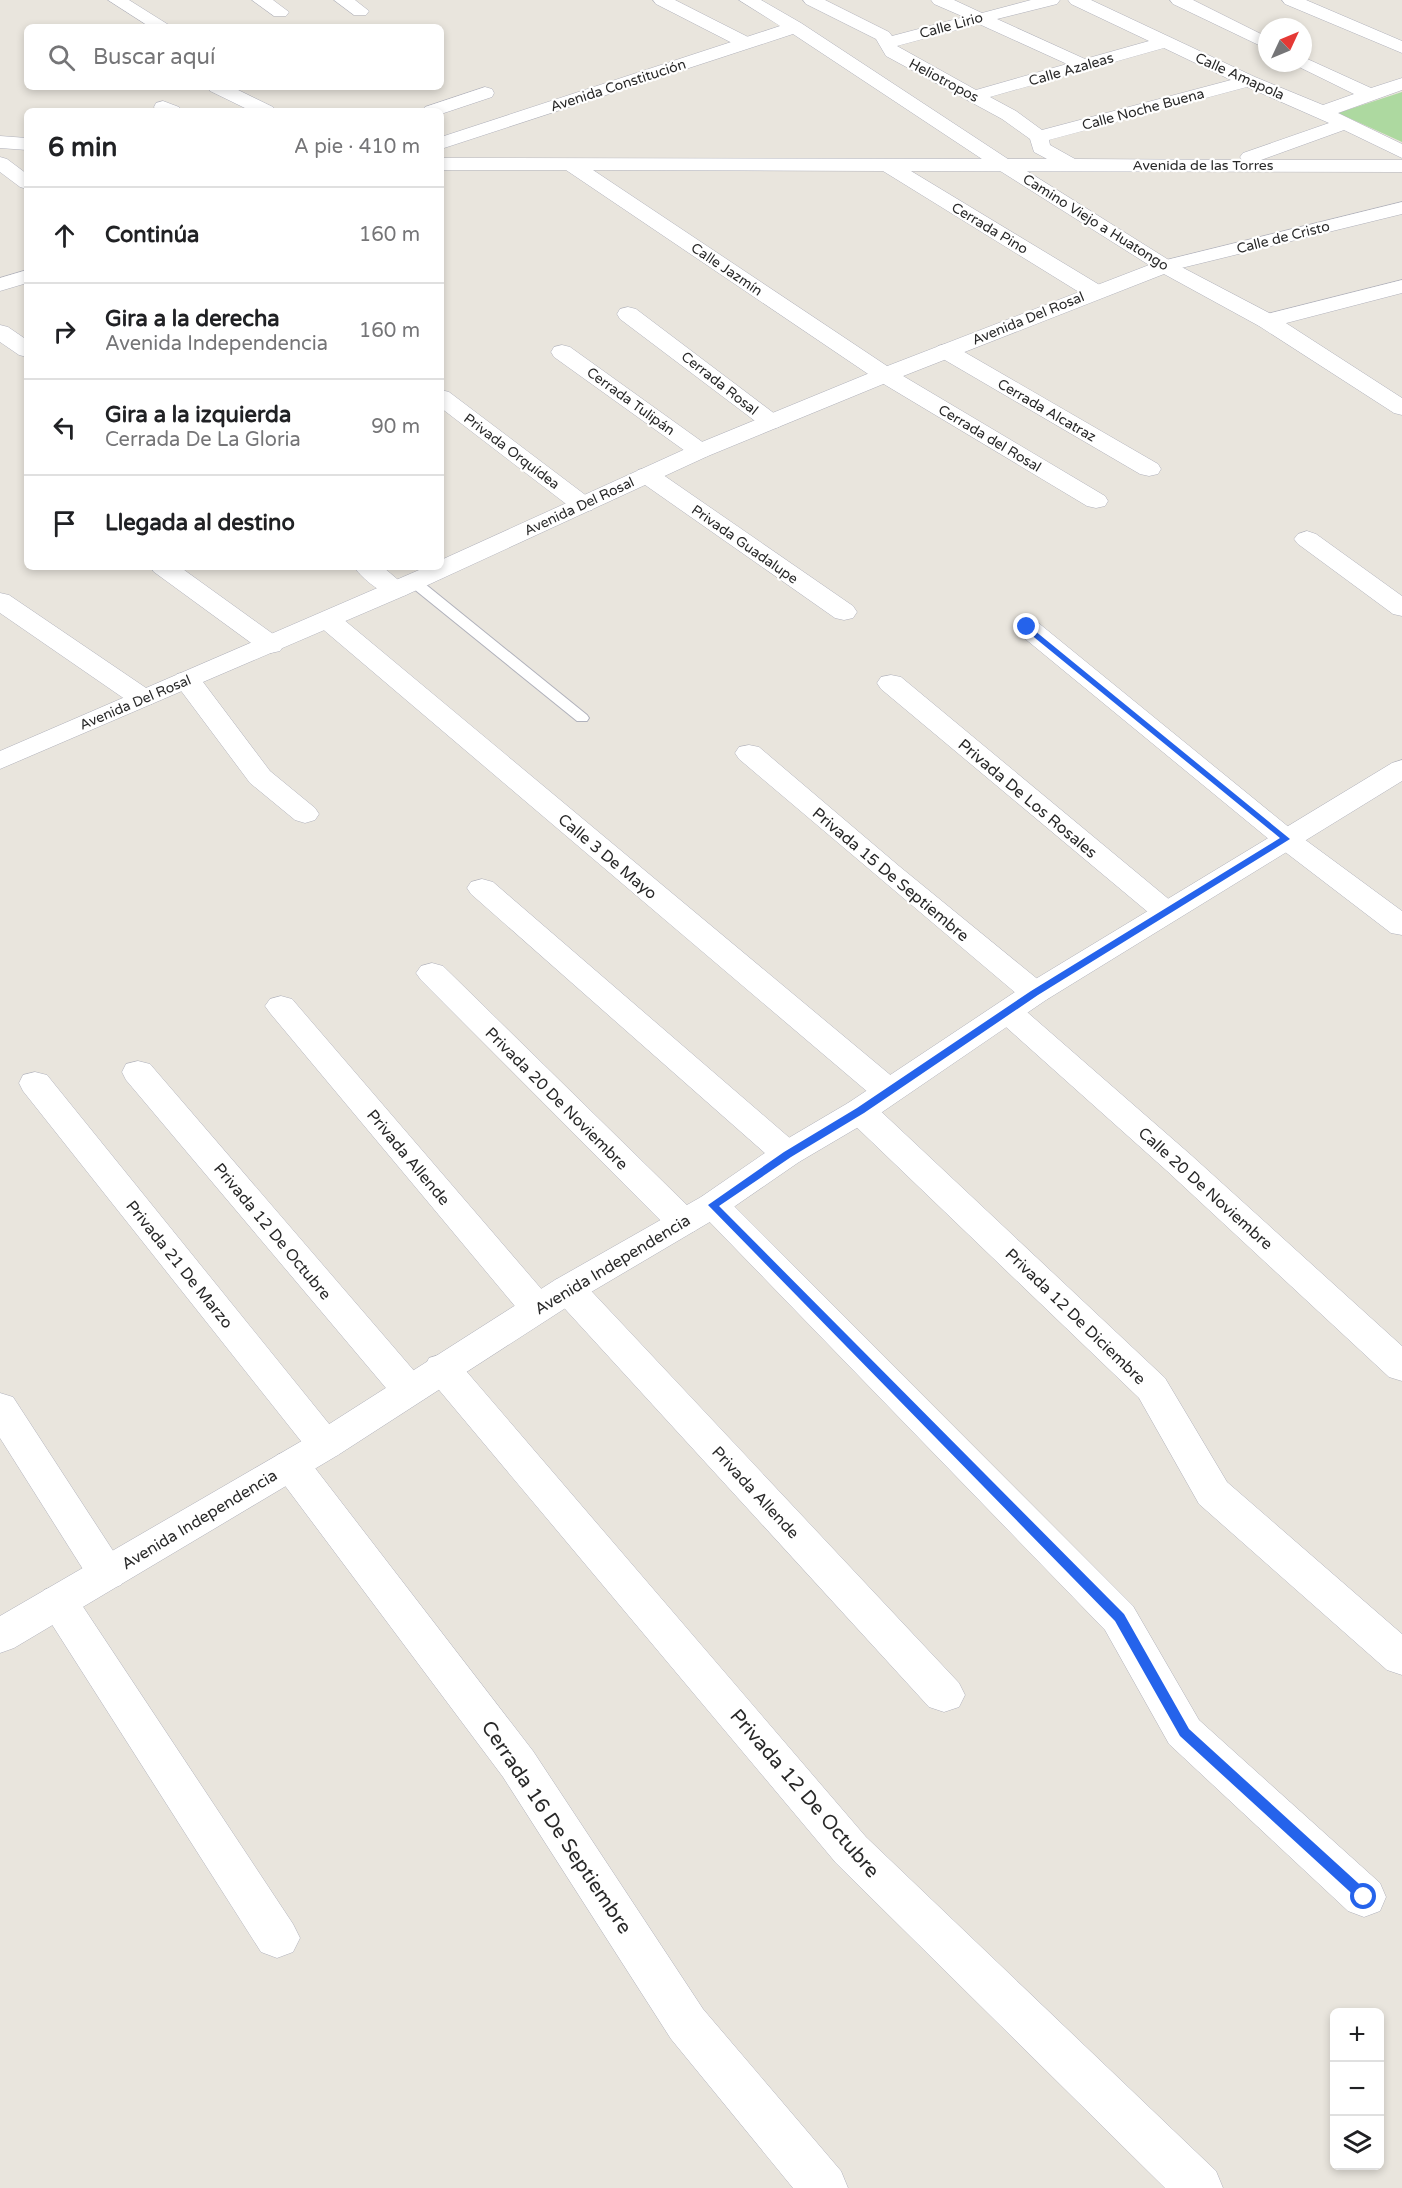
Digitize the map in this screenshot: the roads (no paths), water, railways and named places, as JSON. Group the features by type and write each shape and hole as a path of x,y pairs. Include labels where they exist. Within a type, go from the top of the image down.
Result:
{"street":[{"path":"117,0 158,24"},
{"path":"261,0 280,12"},
{"path":"343,0 360,11"},
{"path":"662,0 746,43"},
{"name":"Camino Viejo a Huatongo","path":"748,0 795,27 1004,165 1165,266 1267,321 1402,408"},
{"name":"Heliotropos","path":"812,0 883,36 892,52 1009,116 1039,136 1041,148 1071,165"},
{"path":"940,0 1083,65"},
{"name":"Calle Lirio","path":"886,43 1051,0"},
{"name":"Calle Amapola","path":"1077,0 1248,81 1346,123 1402,152"},
{"path":"1179,0 1258,40"},
{"path":"1291,0 1402,48"},
{"name":"Avenida Constitución","path":"444,142 795,27"},
{"name":"Calle Azaleas","path":"975,96 1166,42"},
{"path":"1312,66 1370,95"},
{"name":"Calle Noche Buena","path":"1039,136 1248,81"},
{"path":"1322,112 1402,84"},
{"path":"223,90 260,108"},
{"path":"441,108 485,93"},
{"path":"1225,165 1346,123"},
{"path":"0,142 24,144"},
{"path":"0,157 24,155"},
{"path":"0,163 24,181"},
{"name":"Calle Jazmín","path":"569,163 885,375"},
{"name":"Avenida de las Torres","path":"444,164 1402,166"},
{"name":"Cerrada Pino","path":"885,164 1095,292"},
{"name":"Calle de Cristo","path":"1165,266 1402,208"},
{"name":"Avenida Del Rosal","path":"444,568 700,451 885,375 1165,266"},
{"path":"0,285 24,278"},
{"path":"1267,321 1402,286"},
{"path":"1379,292 1402,304"},
{"name":"Cerrada Rosal","path":"627,314 771,422"},
{"path":"0,332 24,348"},
{"name":"Cerrada Alcatraz","path":"946,351 1149,468"},
{"name":"Cerrada Tulipán","path":"562,352 700,451"},
{"name":"Cerrada del Rosal","path":"885,375 1096,501"},
{"name":"Privada Orquídea","path":"444,399 583,505"},
{"name":"Privada Guadalupe","path":"647,475 844,612"},
{"path":"1307,539 1402,608"},
{"path":"168,570 271,645"},
{"path":"373,570 405,586"},
{"name":"Avenida Del Rosal","path":"0,761 440,570"},
{"path":"0,601 142,698"},
{"name":"Calle 3 De Mayo","path":"328,620 874,1101"},
{"path":"1027,627 1286,839 1402,926"},
{"path":"187,680 260,777 304,814"},
{"name":"Privada De Los Rosales","path":"891,683 1166,912"},
{"name":"Privada 15 De Septiembre","path":"749,753 888,872 1021,1003"},
{"name":"Avenida Independencia","path":"0,1636 308,1455 553,1299 698,1214 1021,1003 1402,769"},
{"path":"482,888 787,1154"},
{"name":"Privada 20 De Noviembre","path":"432,973 698,1214 1119,1618 1184,1732 1364,1897"},
{"name":"Calle 20 De Noviembre","path":"1021,1003 1179,1163 1402,1367"},
{"name":"Privada Allende","path":"281,1006 553,1299 944,1695"},
{"name":"Privada 12 De Octubre","path":"138,1072 426,1379 850,1850 1199,2188"},
{"name":"Privada 21 De Marzo","path":"35,1083 308,1455"},
{"name":"Privada 12 De Diciembre","path":"874,1101 1152,1388 1212,1493 1402,1658"},
{"path":"0,1407 107,1574"},
{"name":"Cerrada 16 De Septiembre","path":"308,1455 518,1764 687,2024 824,2188"},
{"path":"58,1601 277,1938"}],"lane":[{"path":"405,586 582,718"}]}
